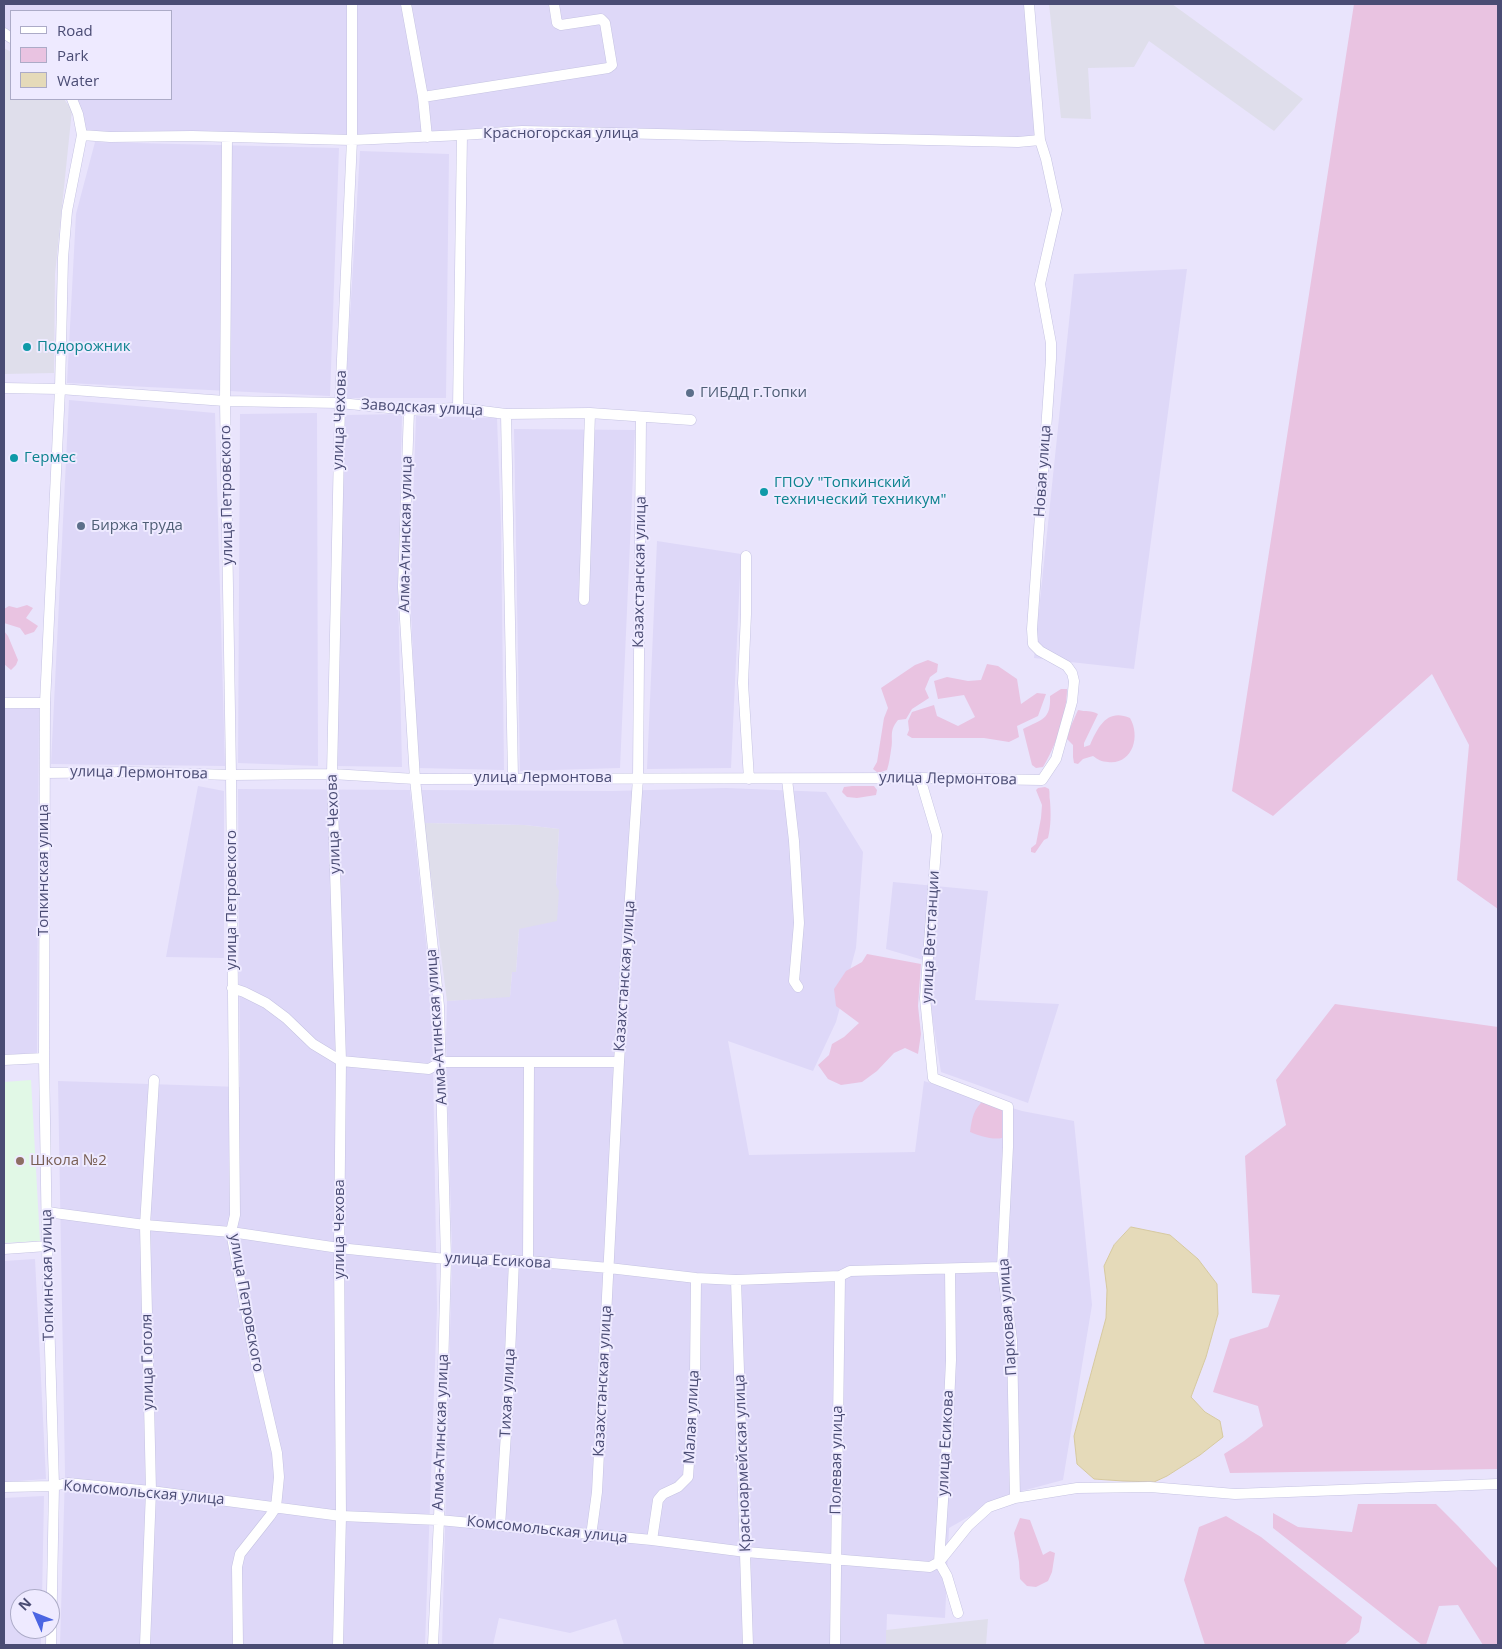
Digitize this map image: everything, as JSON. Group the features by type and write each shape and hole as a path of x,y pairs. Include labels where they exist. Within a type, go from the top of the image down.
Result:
{"street":[{"name":"улица Чехова","path":"338,1645 341,1516 339,1248 341,1061 332,774 340,403 352,140 352,4"},
{"path":"406,4 423,97 427,137"},
{"path":"423,97 608,68 612,65 605,23 601,19 561,26 557,23 554,4"},
{"path":"1029,4 1040,140"},
{"name":"Топкинская улица","path":"51,1645 54,1486 44,1058 45,703 67,211 82,135 78,114 72,100"},
{"name":"Красногорская улица","path":"82,135 352,140 522,131 1018,142 1040,140"},
{"path":"458,408 462,135"},
{"name":"улица Петровского","path":"227,137 225,401 231,774 234,1215 231,1232 254,1354 277,1454 279,1477 276,1507"},
{"name":"Новая улица","path":"1040,140 1058,210 1040,284 1051,343 1052,360 1032,629 1033,644 1040,651 1068,666 1074,681 1072,702 1056,759 1042,780"},
{"name":"Заводская улица","path":"4,388 60,389 225,401 340,403 409,410 458,408 506,414 590,413 691,420"},
{"name":"Алма-Атинская улица","path":"409,410 403,587 415,779 439,1006 446,1259 439,1520 433,1645"},
{"path":"584,600 590,413"},
{"path":"506,414 513,778"},
{"name":"Казахстанская улица","path":"591,1536 597,1492 619,1062 638,778 641,416"},
{"path":"746,556 743,683 749,779"},
{"path":"4,703 45,703"},
{"name":"улица Лермонтова","path":"45,773 332,774 415,779 920,778 1042,780"},
{"name":"улица Ветстанции","path":"920,778 937,835 925,998 933,1078 1008,1107"},
{"path":"787,779 794,841 798,923 794,981 798,987"},
{"path":"232,988 266,1003 286,1018 313,1044 341,1061 429,1069 441,1062 619,1062"},
{"path":"4,1060 44,1058"},
{"path":"528,1261 529,1063"},
{"name":"улица Гоголя","path":"145,1645 151,1491 145,1225 154,1080"},
{"name":"Парковая улица","path":"1008,1107 1008,1147 1002,1266 1012,1340 1015,1498"},
{"name":"улица Есикова","path":"47,1212 145,1225 231,1232 339,1248 446,1259 528,1261 696,1278 736,1280 840,1276 850,1271 1002,1266"},
{"path":"4,1249 47,1246"},
{"name":"Тихая улица","path":"500,1526 514,1260"},
{"name":"улица Есикова","path":"950,1269 950,1379 939,1562 947,1576 958,1613"},
{"name":"Полевая улица","path":"835,1645 840,1276"},
{"name":"Малая улица","path":"652,1540 658,1500 663,1494 678,1487 688,1476 695,1375 696,1278"},
{"name":"Красноармейская улица","path":"736,1280 748,1645"},
{"name":"Комсомольская улица","path":"4,1487 67,1484 151,1491 341,1516 439,1520 591,1536 652,1540 746,1552 930,1568 939,1562"},
{"path":"939,1562 968,1526 989,1507 1015,1498 1077,1488 1150,1487 1235,1494 1498,1484"},
{"path":"238,1645 237,1567 240,1554 276,1507"}],"shaded area":[{"path":"4,4 1029,4 1040,140 462,135 82,135 72,100 172,100 172,10 10,10 10,37 4,33"},
{"path":"1049,4 1172,4 1303,99 1274,131 1149,41 1134,67 1088,68 1091,119 1061,118"},
{"path":"4,48 10,51 10,100 65,100 72,110 55,274 54,373 4,374"},
{"path":"95,142 339,148 330,396 67,383 76,214"},
{"path":"360,151 449,154 446,398 345,398"},
{"path":"1187,269 1134,669 1034,658 1074,274"},
{"path":"69,400 215,413 225,766 51,764"},
{"path":"317,413 318,766 238,763 240,414"},
{"path":"402,414 398,592 402,767 335,766 345,415"},
{"path":"416,416 497,418 501,524 504,770 418,768 410,590"},
{"path":"514,429 635,430 620,768 520,771"},
{"path":"657,541 741,554 731,768 647,769"},
{"path":"39,708 37,1053 4,1055 4,709"},
{"path":"198,786 224,791 224,958 166,957"},
{"path":"726,788 826,792 863,852 856,948 836,1022 813,1071 728,1041 749,1155 915,1152 924,1081 1022,1111 1074,1121 1092,1305 1063,1480 1007,1495 949,1528 945,1618 887,1614 886,1645 624,1645 616,1619 570,1633 499,1618 493,1645 442,1645 452,1255 446,1038 447,1001 510,996 512,972 516,972 519,929 556,885 559,829 524,825 424,823 420,790 612,791"},
{"path":"238,789 410,790 432,1000 437,1308 425,1645 60,1645 65,1474 58,1081 240,1087"},
{"path":"424,823 524,825 559,829 556,885 559,891 557,921 519,929 516,972 512,972 510,997 447,1001"},
{"path":"893,882 988,891 975,1000 1059,1004 1028,1103 941,1072 923,960 886,949"},
{"name":"Школа №2","path":"31,1080 40,1241 4,1243 4,1082"},
{"path":"35,1259 46,1479 4,1482 4,1261"},
{"path":"44,1496 42,1589 10,1589 10,1639 41,1639 41,1645 4,1645 4,1498"},
{"path":"988,1619 986,1645 886,1645 886,1630"}],"green space":[{"path":"1354,4 1498,4 1498,909 1457,880 1469,745 1432,674 1273,816 1232,791"},
{"path":"27,605 33,608 26,618 38,626 34,632 25,635 20,628 4,623 4,609 9,606 17,608"},
{"path":"4,631 18,660 11,670 4,664"},
{"path":"928,660 938,664 937,672 930,677 925,689 929,698 912,709 906,719 898,720 895,724 892,732 892,746 887,770 878,773 873,769 877,762 884,718 888,708 881,688 915,665"},
{"path":"987,664 998,666 1017,679 1021,704 1037,693 1046,694 1038,716 1017,726 1019,737 1009,742 984,738 912,738 907,735 909,730 908,721 912,712 934,705 937,716 958,726 975,717 964,695 938,699 934,681 947,677 968,681 981,680"},
{"path":"1061,689 1067,689 1067,698 1060,729 1043,767 1036,768 1032,765 1023,729 1044,718 1049,710 1050,696"},
{"path":"1078,710 1098,714 1084,743 1084,747 1090,745 1100,726 1109,717 1115,715 1130,718 1135,733 1132,748 1128,754 1116,762 1104,761 1093,756 1083,759 1078,764 1074,763 1073,745 1067,739"},
{"path":"874,786 877,790 876,795 857,798 847,797 842,792 844,787"},
{"path":"1045,787 1049,789 1050,829 1048,838 1044,840 1035,853 1031,852 1031,848 1036,844 1042,805 1036,790"},
{"path":"867,954 921,964 918,1006 921,1034 918,1054 905,1048 894,1053 877,1071 862,1082 841,1085 828,1079 818,1065 829,1055 832,1044 844,1037 859,1023 836,1006 834,989 846,971 862,962"},
{"path":"1335,1004 1498,1027 1498,1469 1230,1473 1224,1454 1263,1426 1258,1406 1213,1392 1230,1339 1268,1327 1280,1295 1252,1293 1245,1156 1286,1125 1276,1080"},
{"path":"983,1101 995,1104 1002,1110 1002,1138 990,1138 970,1132 975,1111"},
{"path":"1358,1504 1436,1504 1458,1526 1498,1569 1498,1645 1483,1645 1458,1605 1439,1606 1426,1645 1422,1645 1273,1528 1273,1513 1298,1527 1352,1532"},
{"path":"1226,1516 1261,1537 1362,1617 1359,1632 1344,1645 1205,1645 1184,1580 1199,1527"},
{"path":"1020,1518 1030,1520 1043,1555 1050,1551 1055,1553 1052,1572 1048,1581 1036,1587 1027,1586 1020,1579 1014,1533"}],"water":[{"path":"1131,1227 1170,1235 1198,1259 1217,1284 1218,1314 1206,1357 1191,1397 1205,1412 1220,1421 1223,1437 1200,1455 1154,1482 1094,1479 1077,1464 1074,1436 1106,1318 1107,1290 1104,1266 1114,1245"}],"place":[{"name":"Подорожник","path":"27,347"},
{"name":"ГИБДД г.Топки","path":"690,393"},
{"name":"Гермес","path":"14,458"},
{"name":"ГПОУ \"Топкинский технический техникум\"","path":"764,492"},
{"name":"Биржа труда","path":"81,526"},
{"name":"Школа №2","path":"20,1161"}]}
